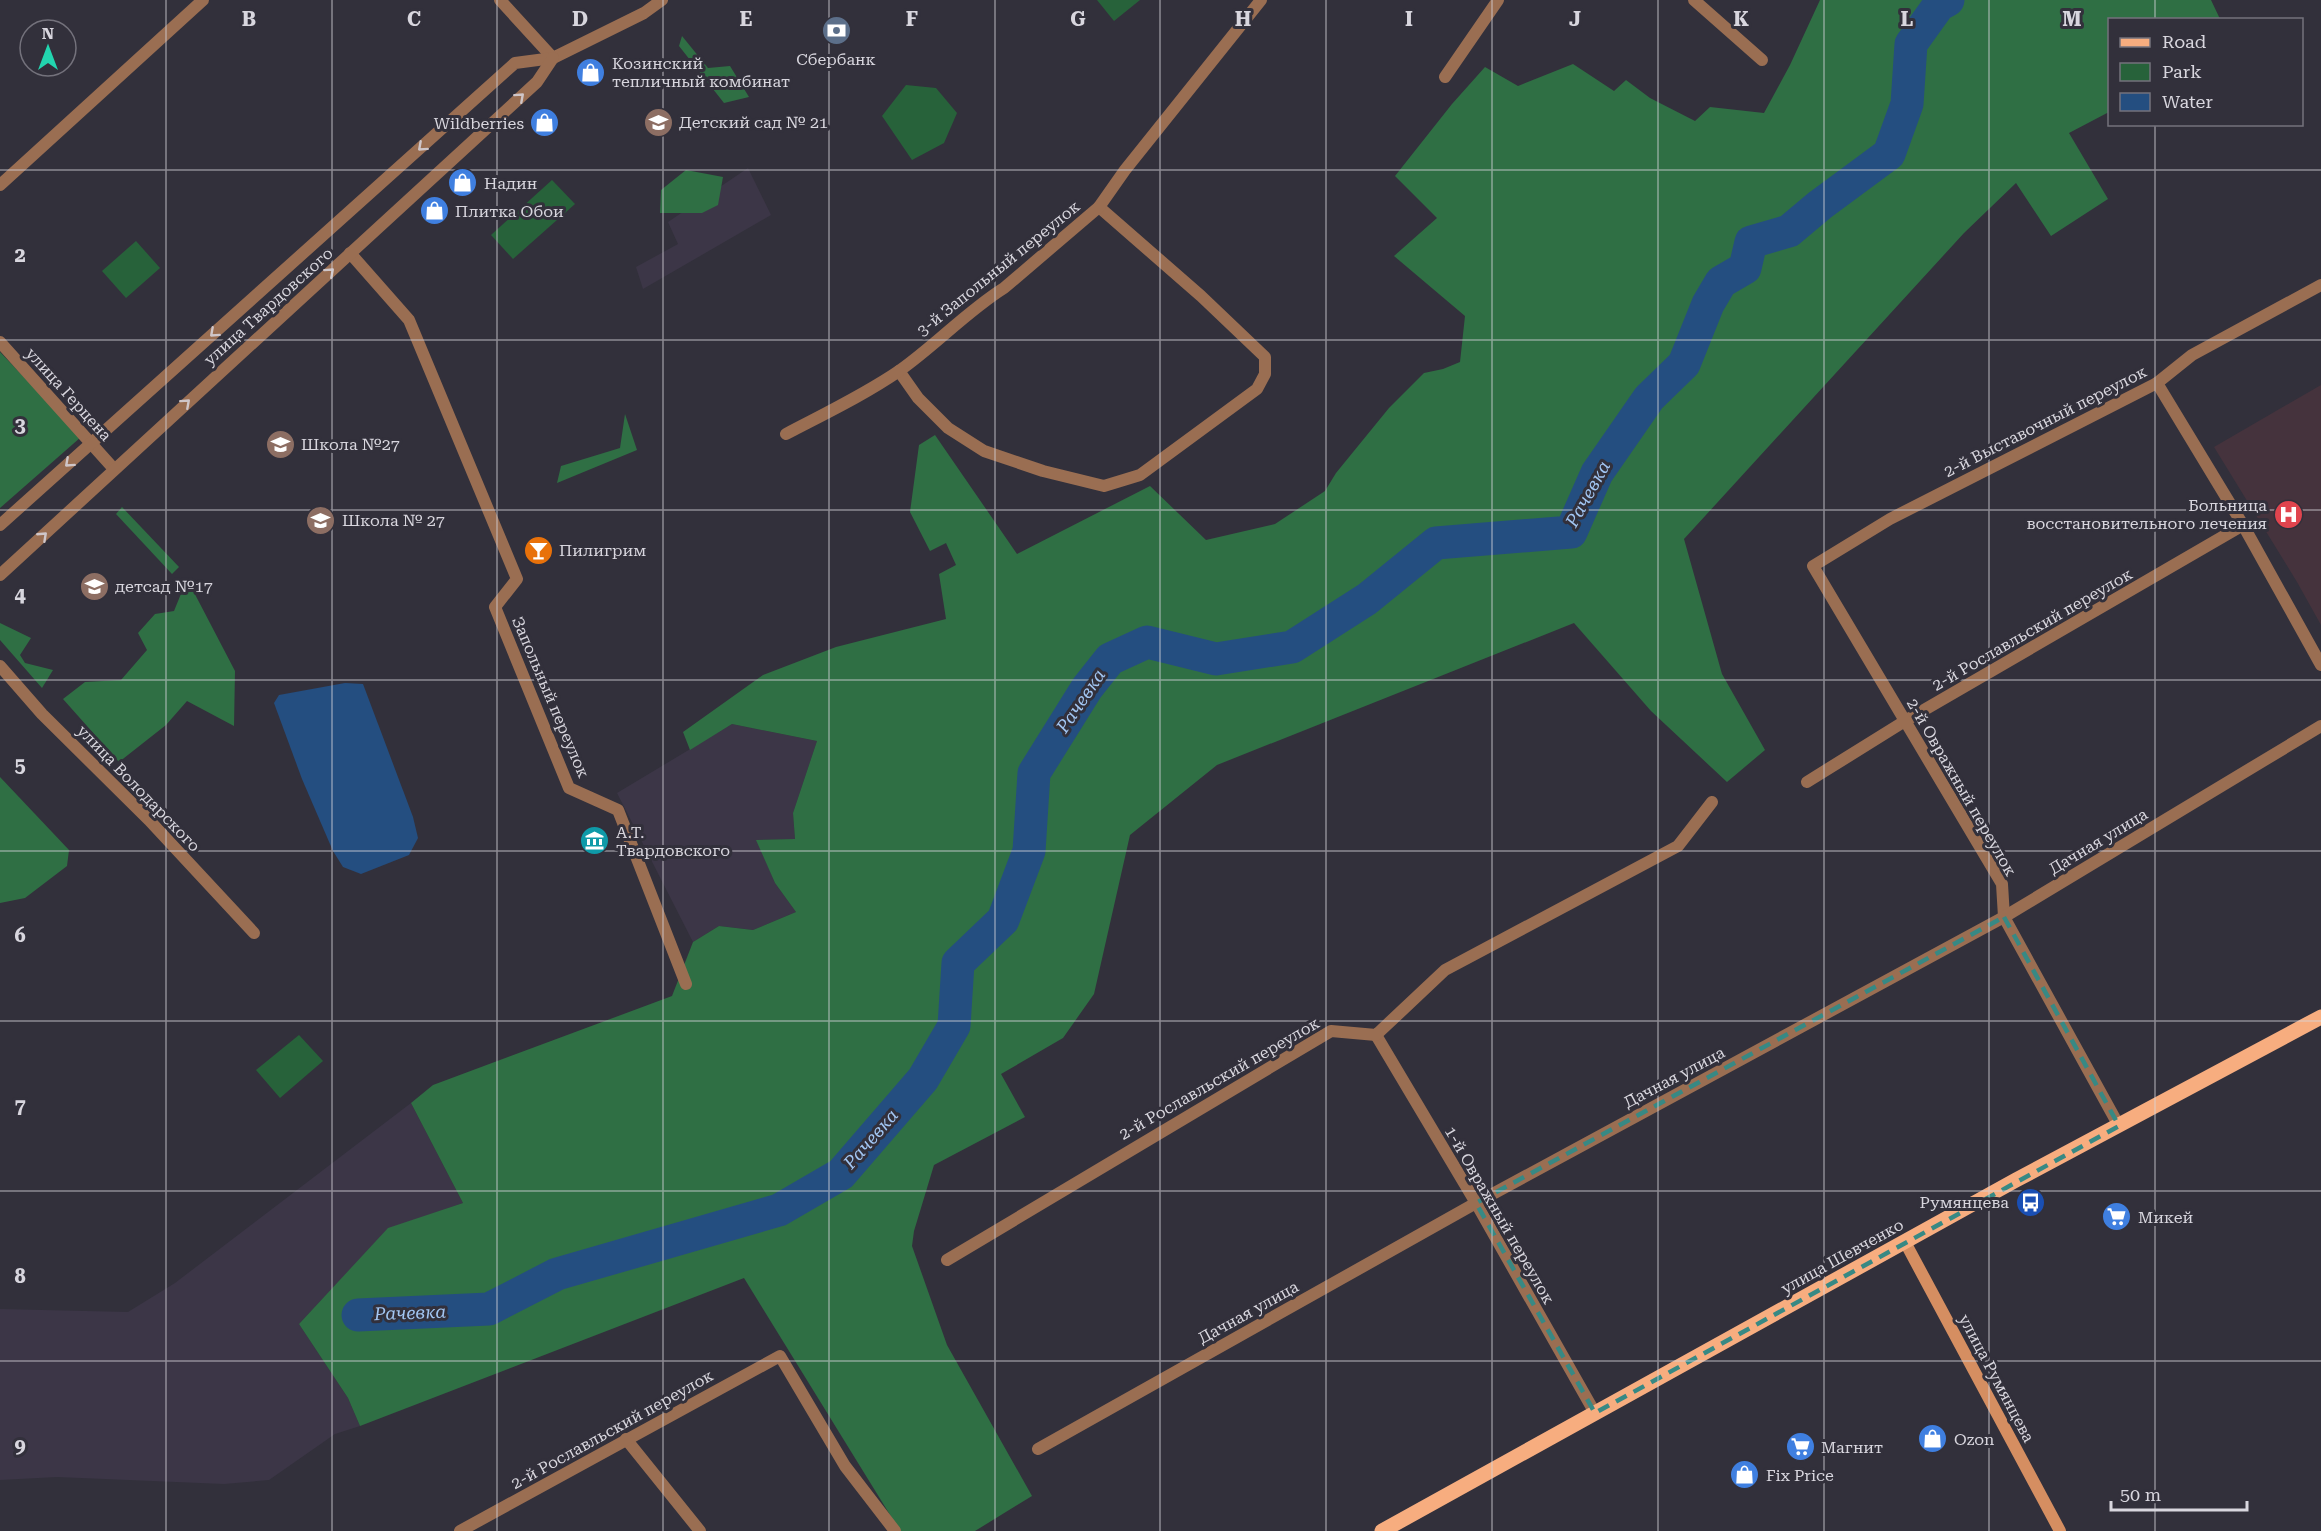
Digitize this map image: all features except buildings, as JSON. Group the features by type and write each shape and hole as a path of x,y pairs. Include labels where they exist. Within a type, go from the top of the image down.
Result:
{"main road":[{"name":"улица Шевченко","path":"1382,1531 1905,1242 2321,1017"},
{"name":"улица Румянцева","path":"1905,1242 2060,1531"}],"street":[{"path":"0,185 202,0"},
{"path":"500,0 553,58"},
{"name":"улица Твардовского","path":"0,525 515,63 553,58 644,13 662,0"},
{"name":"3-й Запольный переулок","path":"786,434 844,404 899,371 987,299 1004,288 1099,207 1125,170 1261,0"},
{"path":"1445,77 1498,0"},
{"path":"1694,0 1762,60"},
{"name":"улица Твардовского","path":"0,575 537,82 553,58"},
{"path":"899,371 918,398 948,428 984,451 1042,471 1104,486 1140,475 1257,389 1265,374 1265,357 1201,296 1099,207"},
{"name":"Запольный переулок","path":"350,253 409,320 517,579 495,607 569,788 618,810 686,984"},
{"name":"2-й Выставочный переулок","path":"1813,566 1890,519 2157,383 2192,356 2321,285"},
{"name":"улица Герцена","path":"0,342 114,469"},
{"path":"2157,383 2243,525 2321,665"},
{"name":"2-й Рославльский переулок","path":"1807,782 1905,721 2243,525"},
{"name":"2-й Овражный переулок","path":"1813,566 2002,884 2004,917 2119,1126"},
{"name":"улица Володарского","path":"0,666 42,714 149,820 254,933"},
{"name":"Дачная улица","path":"1038,1449 1476,1203 2004,917 2321,726"},
{"path":"1376,1035 1445,970 1678,846 1712,802"},
{"name":"2-й Рославльский переулок","path":"947,1260 1331,1031 1376,1035"},
{"name":"1-й Овражный переулок","path":"1376,1035 1476,1203 1595,1413"},
{"name":"2-й Рославльский переулок","path":"460,1531 780,1356 845,1466 895,1531"},
{"path":"626,1439 700,1531"}],"highlighted area":[{"path":"2004,917 2119,1126 1595,1413 1476,1203"}],"shaded area":[{"path":"748,168 771,215 643,289 636,267 678,244 668,222"},
{"name":"Больница восстановительного лечения","path":"2321,385 2321,625 2214,447"},
{"path":"732,724 817,741 793,813 795,839 757,840 775,883 796,912 753,930 719,926 693,942 617,793"},
{"path":"411,1103 463,1203 388,1229 299,1324 348,1398 360,1426 335,1434 269,1480 224,1484 57,1477 0,1480 0,1309 128,1312 175,1283"}],"green space":[{"path":"1097,0 1140,0 1114,21"},
{"path":"1820,0 2211,0 2220,18 2108,18 2108,113 2069,133 2108,199 2051,236 2016,183 1964,233 1684,539 1722,674 1765,750 1727,782 1651,711 1574,623 1217,765 1130,835 1094,994 1063,1038 1001,1074 1025,1117 934,1165 914,1231 912,1246 947,1345 1032,1496 975,1531 900,1531 744,1278 360,1426 348,1398 299,1324 388,1228 463,1203 411,1103 433,1085 672,996 693,942 719,926 753,930 796,912 775,883 756,840 795,839 793,813 817,741 732,724 690,750 683,732 763,675 836,647 946,619 939,574 956,565 946,543 930,551 910,512 919,445 935,435 1017,554 1150,486 1206,540 1275,524 1325,491 1336,473 1389,408 1424,373 1460,362 1465,316 1394,256 1437,218 1395,176 1452,104 1485,67 1518,86 1573,64 1614,91 1626,80 1650,98 1695,121 1710,107 1764,113 1790,65"},
{"path":"682,36 708,68 730,66 749,97 724,103 679,46"},
{"path":"906,85 936,88 957,113 944,143 912,160 882,116"},
{"path":"686,170 723,177 718,205 702,213 660,213 661,190"},
{"path":"552,180 575,204 513,259 491,235"},
{"path":"136,241 160,268 126,298 102,271"},
{"path":"0,352 81,437 0,508"},
{"path":"625,414 637,450 557,483 561,466 620,448"},
{"path":"122,507 179,567 172,574 116,514"},
{"path":"187,579 235,671 234,726 187,701 166,725 119,762 63,699 85,682 121,680 147,650 138,633 155,614 174,611"},
{"path":"0,623 31,638 20,655 25,663 53,670 42,688 0,640"},
{"path":"0,777 69,850 67,866 25,898 0,903"},
{"path":"299,1035 323,1061 280,1098 256,1070"}],"water":[{"path":"345,683 363,684 413,817 418,838 409,855 361,874 343,867 333,851 302,779 274,703 279,695"}],"waterway":[{"name":"Рачевка","path":"358,1315 489,1309 557,1274 779,1210 841,1174 923,1079 954,1026 958,963 1003,920 1029,851 1034,773 1087,688 1110,659 1147,642 1216,659 1292,647 1367,599 1436,543 1571,532 1597,473 1649,398 1684,364 1708,304 1721,282 1745,268 1751,242 1789,231 1889,154 1907,104 1911,44 1939,5 1948,0"}],"place":[{"name":"Сбербанк","path":"836,31"},
{"name":"Козинский тепличный комбинат","path":"591,72"},
{"name":"Детский сад № 21","path":"658,122"},
{"name":"Wildberries","path":"545,123"},
{"name":"Надин","path":"463,183"},
{"name":"Плитка Обои","path":"434,211"},
{"name":"Школа №27","path":"280,444"},
{"name":"Больница восстановительного лечения","path":"2288,514"},
{"name":"Школа № 27","path":"321,520"},
{"name":"Пилигрим","path":"538,550"},
{"name":"детсад №17","path":"94,586"},
{"name":"А.Т. Твардовского","path":"595,841"},
{"name":"Румянцева","path":"2030,1202"},
{"name":"Микей","path":"2117,1217"},
{"name":"Ozon","path":"1933,1439"},
{"name":"Магнит","path":"1800,1447"},
{"name":"Fix Price","path":"1745,1475"}]}
